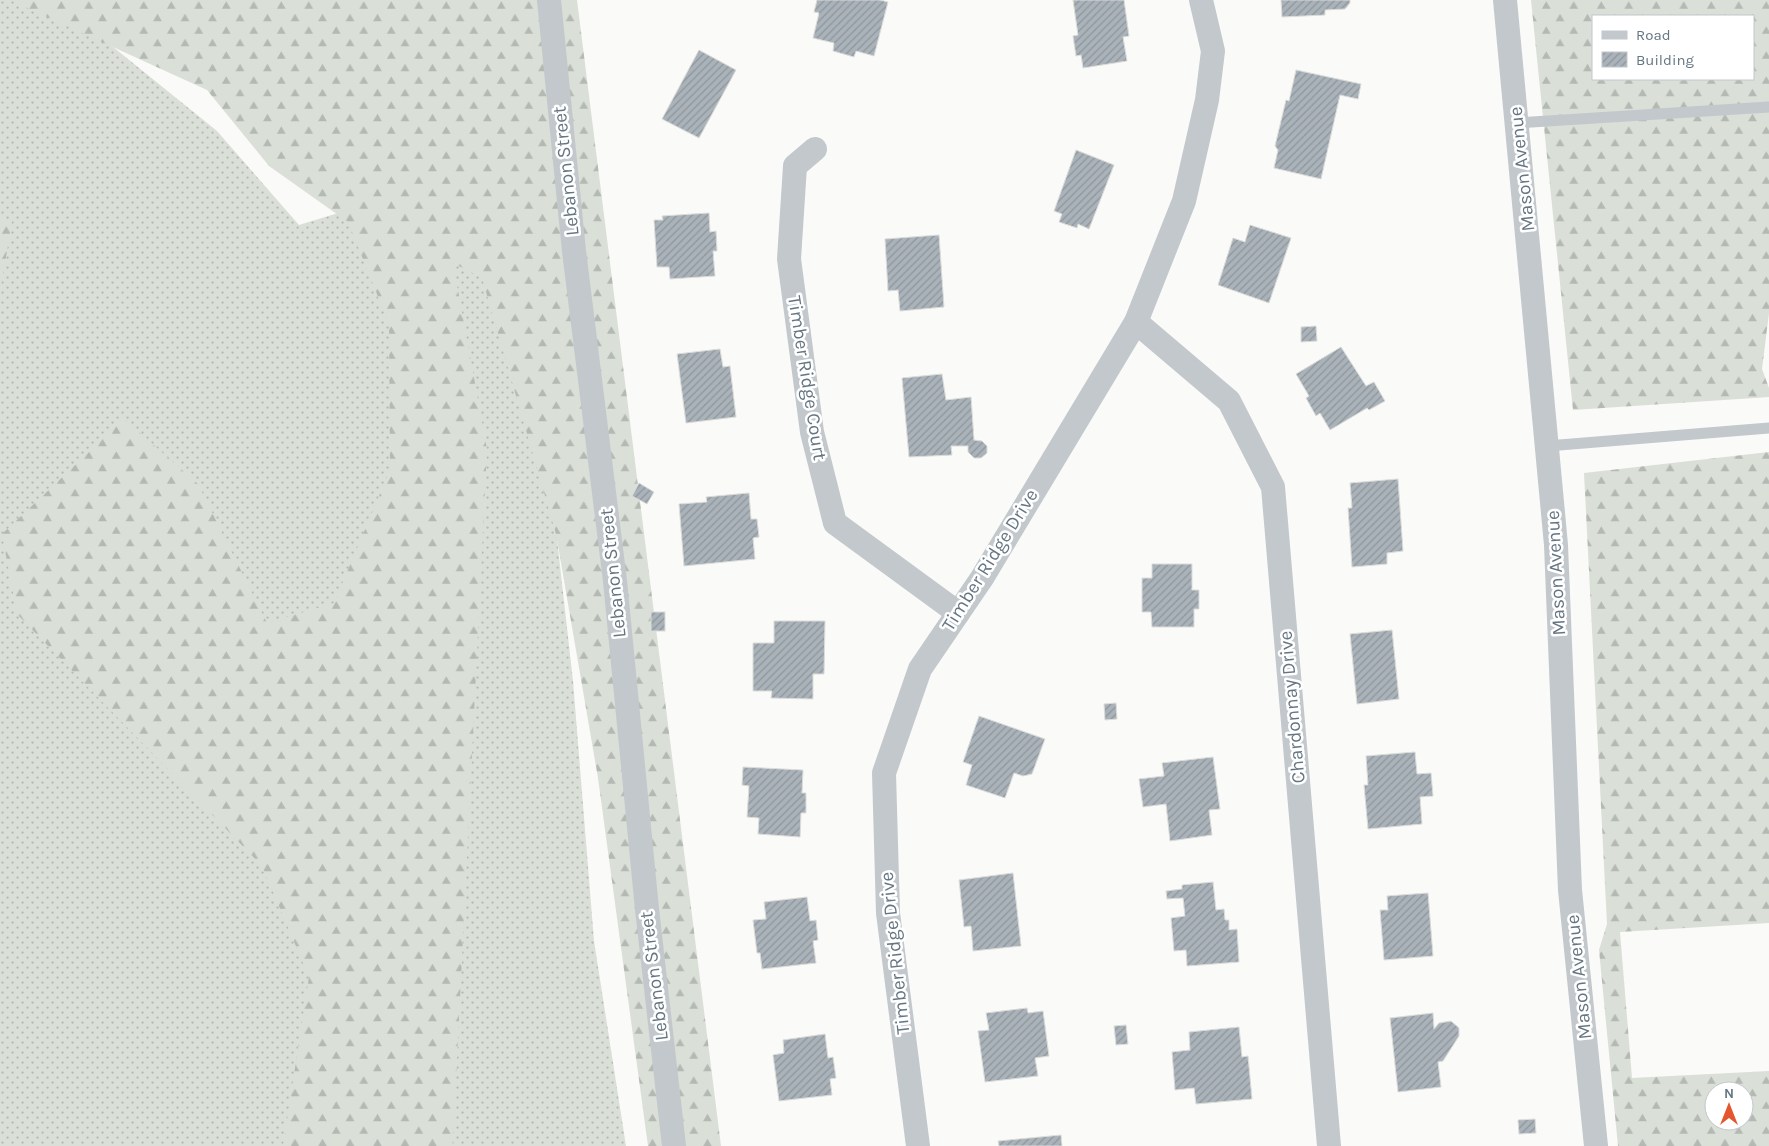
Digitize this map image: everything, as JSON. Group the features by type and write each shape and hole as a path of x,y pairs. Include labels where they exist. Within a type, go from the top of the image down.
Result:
{"street":[{"name":"Lebanon Street","path":"549,0 574,250 615,580 646,909 674,1146"},
{"name":"Timber Ridge Drive","path":"918,1146 888,913 884,773 920,668 982,578 1136,322 1184,201 1208,100 1214,51 1201,0"},
{"name":"Mason Avenue","path":"1505,0 1556,545 1570,890 1596,1146"},
{"name":"Timber Ridge Court","path":"815,149 795,166 789,260 812,432 835,523 958,613"},
{"name":"Chardonnay Drive","path":"1136,322 1229,401 1273,487 1329,1146"}],"lane":[{"path":"1517,123 1769,107"},
{"path":"1547,446 1769,428"}],"green space":[{"path":"0,0 55,0 217,131 299,225 371,203 408,153 534,335 573,681 594,941 626,1146 0,1146"},
{"path":"10,0 577,0 721,1146 648,1146 598,778 556,534 482,278 453,263 487,449 453,1141 452,1146 283,1146 309,977 262,866 17,614 2,534 124,419 198,484 267,623 334,603 390,470 389,324 348,222 269,166 207,90"},
{"path":"1531,0 1769,0 1769,313 1762,369 1769,388 1769,397 1573,410"},
{"path":"0,216 12,222 0,291"},
{"path":"1769,452 1769,923 1620,932 1632,1078 1769,1071 1769,1146 1618,1146 1599,950 1607,924 1584,473"}],"building":[{"path":"817,0 880,0 888,2 874,56 856,51 854,57 833,51 834,43 813,38 819,13 814,12"},
{"path":"1073,0 1124,0 1129,36 1123,37 1127,61 1083,68 1081,55 1076,56 1073,36 1078,35"},
{"path":"1281,0 1350,0 1350,3 1345,9 1325,10 1325,15 1282,17"},
{"path":"699,50 736,70 699,138 662,119"},
{"path":"1296,70 1361,84 1358,99 1340,95 1321,179 1274,168 1278,150 1275,146 1286,100 1289,101"},
{"path":"1076,150 1114,165 1089,229 1078,224 1077,228 1059,222 1062,214 1054,211"},
{"path":"709,213 710,232 716,231 717,251 713,251 715,276 670,279 669,267 657,267 654,220 663,220 662,216"},
{"path":"1250,225 1291,238 1269,303 1218,285 1233,238 1245,242"},
{"path":"939,235 944,307 900,311 898,290 888,291 885,239"},
{"path":"1316,326 1317,341 1301,342 1301,327"},
{"path":"1341,347 1366,386 1374,382 1385,401 1369,410 1367,408 1330,430 1320,413 1316,416 1306,398 1309,396 1296,374"},
{"path":"720,349 723,367 730,366 736,417 686,423 677,354"},
{"path":"942,374 946,400 971,397 974,440 982,441 987,446 987,453 981,458 974,458 968,452 968,446 951,446 952,455 909,457 902,378"},
{"path":"1398,479 1403,551 1387,553 1387,564 1352,567 1348,508 1352,508 1350,483"},
{"path":"639,483 654,492 647,504 632,496"},
{"path":"749,493 751,519 757,519 759,537 753,538 755,559 684,566 679,504 707,502 706,497"},
{"path":"1152,564 1192,564 1192,590 1199,590 1199,609 1194,609 1194,627 1152,627 1151,612 1142,612 1142,578 1152,578"},
{"path":"651,612 665,612 665,631 651,631"},
{"path":"774,621 825,621 824,674 813,674 813,699 771,698 772,691 753,691 753,643 774,643"},
{"path":"1392,630 1399,699 1357,704 1350,634"},
{"path":"1116,703 1117,719 1105,720 1104,704"},
{"path":"979,716 1045,739 1032,774 1023,776 1014,773 1005,798 966,785 972,765 963,762"},
{"path":"1415,752 1417,774 1431,773 1433,796 1420,797 1422,824 1368,829 1364,785 1368,785 1366,756"},
{"path":"1213,757 1220,809 1209,810 1212,835 1170,841 1166,804 1143,807 1139,779 1164,776 1162,763"},
{"path":"743,767 803,770 802,793 806,793 806,813 801,813 800,837 758,834 759,818 747,817 749,786 742,785"},
{"path":"1013,873 1021,946 973,951 971,926 964,927 959,880"},
{"path":"1213,882 1216,910 1224,909 1225,920 1229,920 1229,930 1237,929 1239,962 1187,966 1186,950 1174,951 1171,918 1185,916 1183,898 1167,899 1166,891 1182,889 1182,885"},
{"path":"1428,893 1433,956 1384,960 1380,910 1388,910 1387,896"},
{"path":"807,897 810,921 816,920 818,940 813,941 816,963 762,969 760,953 757,953 753,920 766,919 764,902"},
{"path":"1027,1008 1028,1013 1043,1011 1049,1056 1035,1058 1038,1076 985,1082 978,1031 989,1030 986,1013"},
{"path":"1433,1013 1434,1029 1439,1023 1451,1021 1459,1028 1459,1036 1443,1061 1438,1062 1441,1087 1398,1092 1390,1018"},
{"path":"1126,1025 1128,1044 1116,1045 1114,1026"},
{"path":"1239,1027 1242,1057 1248,1056 1252,1099 1196,1104 1194,1088 1175,1090 1172,1052 1190,1050 1189,1032"},
{"path":"825,1034 828,1058 833,1057 836,1078 830,1079 832,1095 779,1101 773,1055 784,1053 783,1040"},
{"path":"1535,1119 1536,1133 1519,1134 1518,1120"},
{"path":"1061,1135 1062,1146 999,1146 998,1141"}]}
